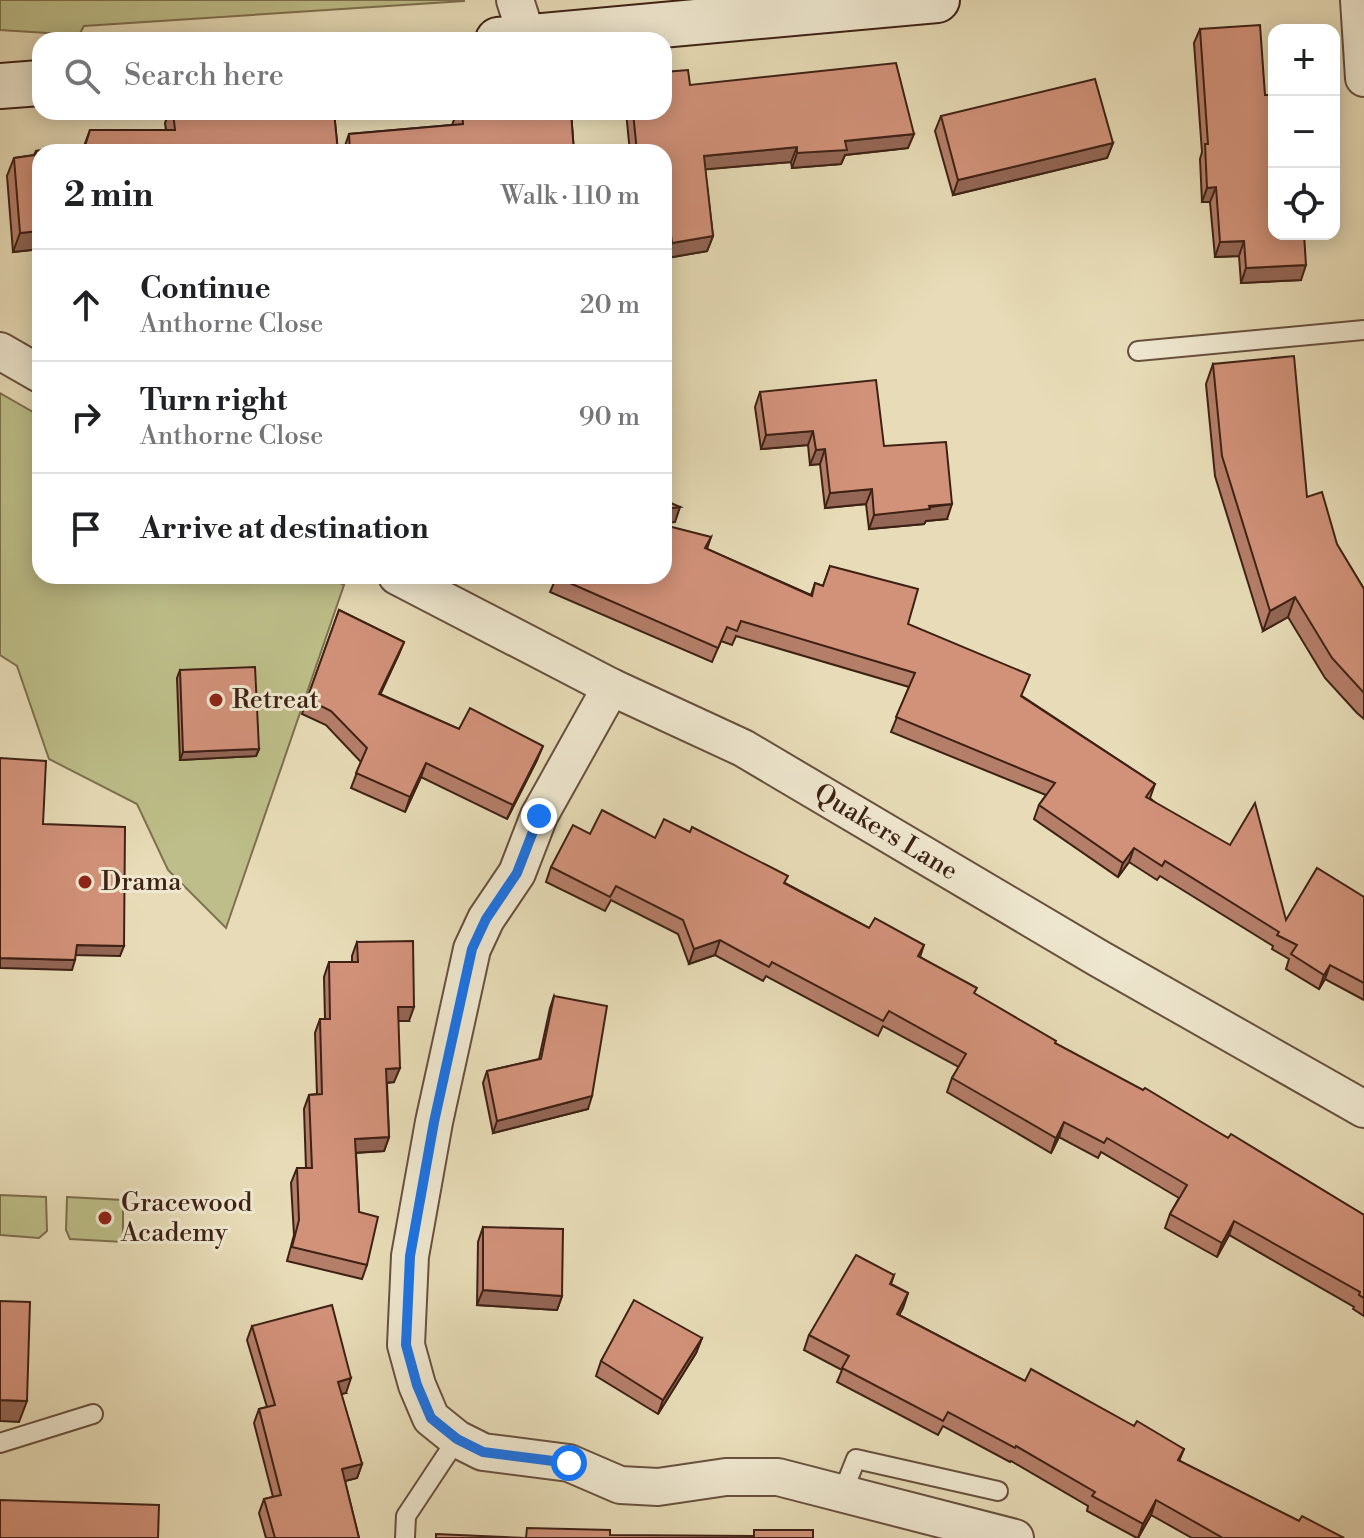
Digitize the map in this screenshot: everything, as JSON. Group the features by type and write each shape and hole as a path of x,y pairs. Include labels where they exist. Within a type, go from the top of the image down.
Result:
{"street":[{"path":"513,26 937,0"},
{"path":"1359,0 1364,78"},
{"path":"0,86 32,84"},
{"path":"0,351 32,369"},
{"name":"Quakers Lane","path":"412,584 611,687 743,748 1098,958 1364,1109"},
{"path":"611,687 539,816 517,873 486,919 472,949 434,1122 410,1256 406,1345 417,1385 431,1418 457,1439 483,1452 569,1463 620,1485 658,1487 726,1477 778,1477 1015,1538"}],"lane":[{"path":"1138,351 1364,330"},
{"path":"0,1443 93,1414"},
{"path":"405,1538 406,1516 457,1439"},
{"path":"842,1494 856,1459 998,1491"}],"green space":[{"path":"0,0 464,0 84,26 81,32 0,30"},
{"path":"0,393 32,411 32,584 344,585 226,928 168,870 137,804 49,759 17,666 0,655"},
{"path":"0,1195 46,1197 47,1231 39,1238 0,1235"},
{"path":"67,1197 123,1200 123,1242 70,1239 66,1230"}],"building":[{"path":"1260,25 1265,95 1268,95 1268,240 1304,240 1306,265 1246,268 1244,241 1220,242 1216,187 1207,188 1205,144 1208,144 1200,29"},
{"path":"896,63 914,134 845,141 847,150 797,153 797,147 704,156 713,236 672,243 672,144 636,144 634,120 672,120 672,71 688,70 690,85"},
{"path":"1095,79 1113,143 958,180 941,116"},
{"path":"174,120 335,120 337,144 86,144 90,130 175,130"},
{"path":"463,120 572,120 573,144 350,144 349,134 463,124"},
{"path":"32,156 32,232 20,233 14,158"},
{"path":"1294,356 1307,497 1322,492 1337,544 1364,589 1364,693 1332,658 1295,597 1270,611 1222,456 1213,364"},
{"path":"876,380 884,446 946,442 952,504 874,515 872,489 830,493 825,449 816,450 813,431 766,435 760,392"},
{"path":"672,527 711,537 705,548 812,596 815,583 823,586 830,566 918,589 908,624 1030,675 1021,696 1155,784 1146,797 1230,845 1255,803 1286,920 1317,868 1364,897 1364,983 1330,965 1324,975 1291,954 1297,945 1277,935 1279,932 1165,861 1162,866 1134,848 1123,863 1039,805 1055,783 896,717 915,673 741,621 737,631 727,627 718,648 572,584 672,584"},
{"path":"339,610 404,642 379,694 459,729 470,708 543,746 513,805 426,763 410,797 356,773 367,748 331,711 307,699"},
{"name":"Retreat","path":"255,667 259,749 183,752 180,670"},
{"path":"0,758 46,761 43,824 125,827 124,946 77,945 75,960 0,958"},
{"path":"602,810 655,838 664,819 690,832 692,827 788,876 784,883 869,928 875,918 924,945 918,956 977,988 974,993 1055,1043 1143,1090 1145,1088 1228,1138 1231,1134 1364,1215 1364,1298 1359,1295 1360,1292 1234,1221 1222,1243 1170,1214 1187,1185 1107,1138 1104,1143 1064,1122 1056,1138 952,1078 966,1054 889,1011 883,1021 772,962 769,967 720,940 694,949 683,920 616,886 610,897 551,867 573,825 590,834"},
{"path":"413,941 414,1007 398,1007 400,1068 386,1069 389,1137 355,1139 359,1212 378,1217 367,1265 292,1247 299,1220 297,1168 312,1168 309,1095 322,1094 320,1019 330,1019 329,962 358,962 357,942"},
{"path":"554,996 607,1006 592,1096 497,1121 487,1071 541,1059"},
{"path":"483,1227 563,1229 562,1296 483,1290"},
{"path":"856,1255 894,1275 890,1284 908,1293 897,1314 1025,1381 1031,1369 1134,1426 1137,1421 1184,1449 1178,1460 1299,1521 1302,1516 1344,1538 1223,1538 1156,1500 1143,1524 1092,1496 1095,1492 1016,1446 948,1412 943,1421 842,1368 849,1356 809,1335"},
{"path":"634,1300 702,1338 663,1400 601,1361"},
{"path":"0,1301 30,1302 27,1401 0,1400"},
{"path":"332,1305 351,1378 338,1382 362,1464 342,1469 359,1538 275,1538 264,1499 281,1495 259,1409 275,1405 252,1326"},
{"path":"0,1500 159,1505 158,1538 0,1538"},
{"path":"527,1528 610,1530 610,1535 754,1536 754,1530 813,1530 813,1538 526,1538"},
{"path":"436,1534 526,1538 436,1538"}],"place":[{"name":"Retreat","path":"216,700"},
{"name":"Drama","path":"85,882"},
{"name":"Gracewood Academy","path":"105,1218"}],"route":[{"path":"539,816 517,873 486,919 472,949 434,1122 410,1256 406,1345 417,1385 431,1418 457,1439 483,1452 569,1463"}]}
